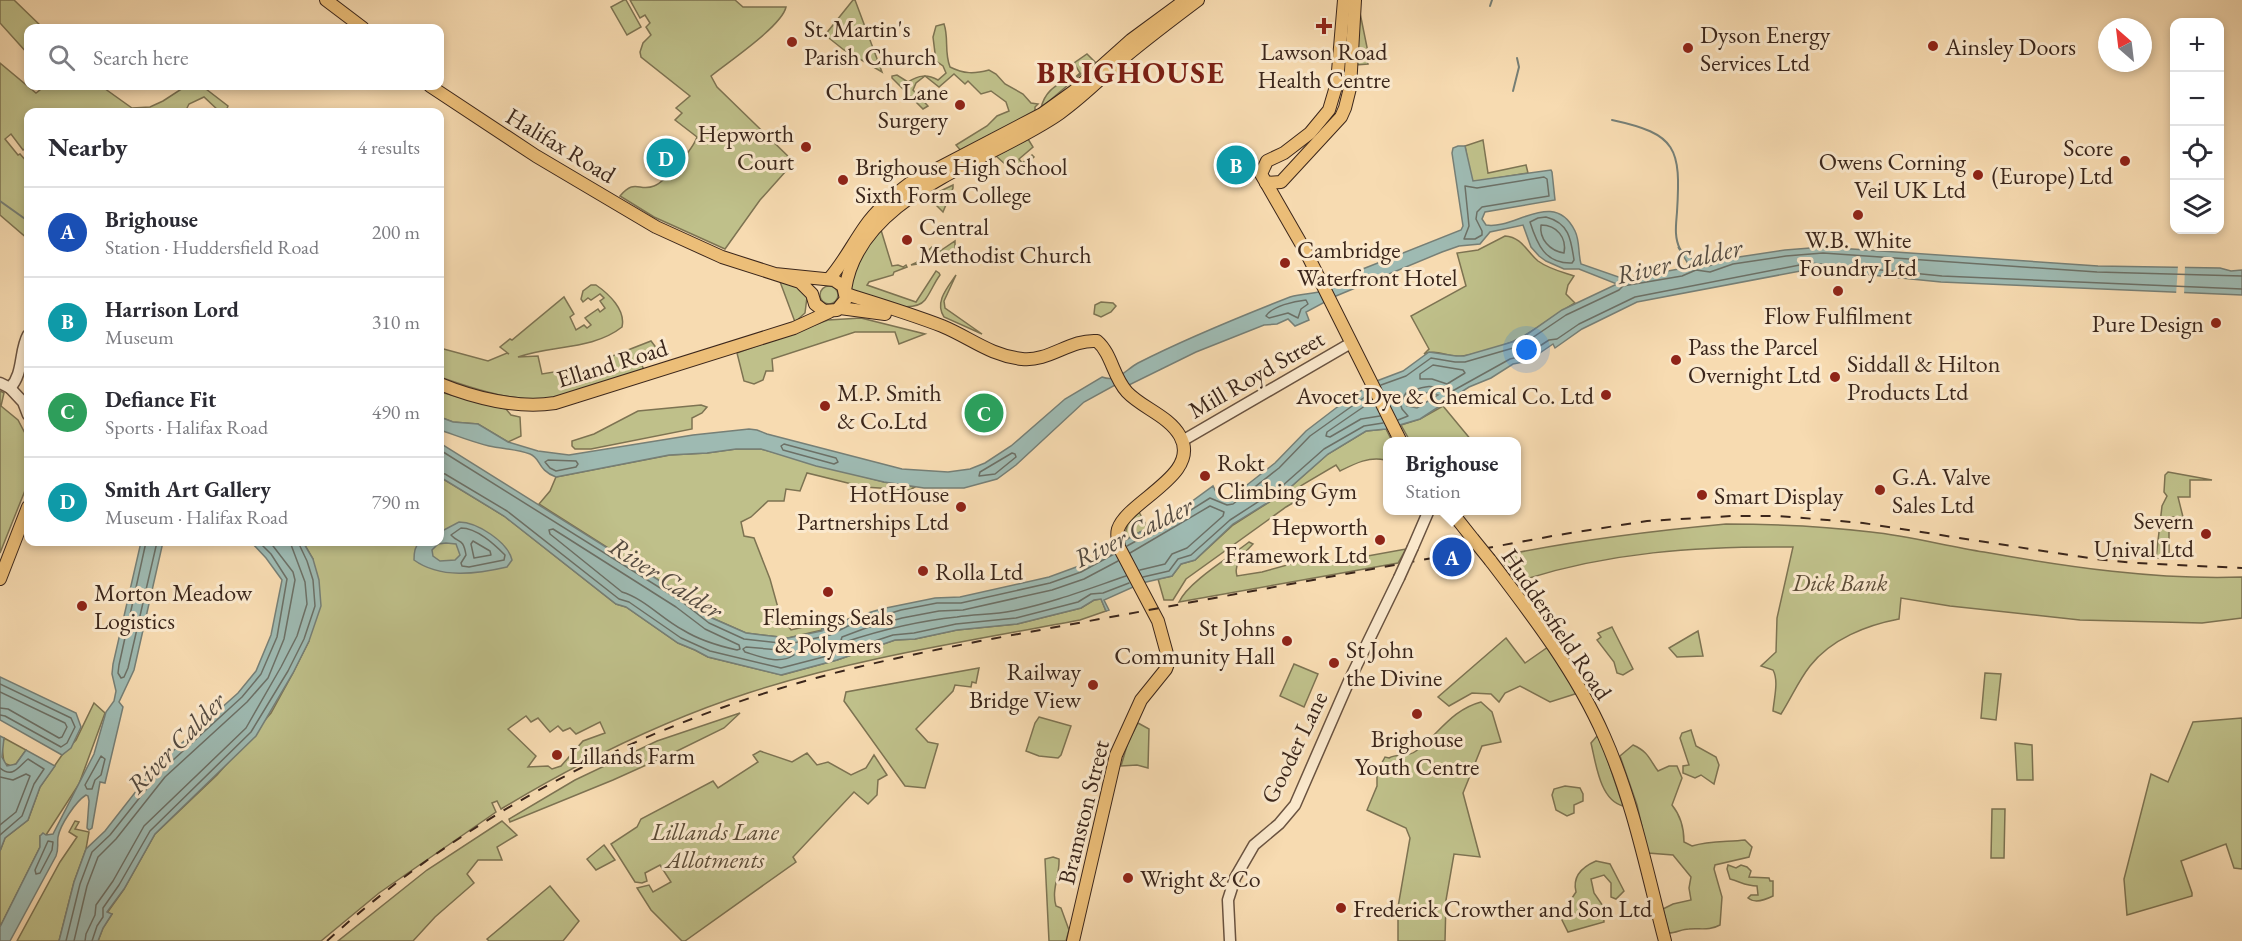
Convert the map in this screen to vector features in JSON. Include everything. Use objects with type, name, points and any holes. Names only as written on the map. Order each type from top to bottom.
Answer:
[{"type":"main road","points":[[326,0],[358,24]]},
{"type":"main road","points":[[794,328],[808,315],[816,285],[827,279],[838,268],[871,219],[898,192],[910,183],[1042,114],[1074,91],[1131,40],[1185,0]]},
{"type":"main road","points":[[835,310],[846,299],[847,276],[863,245],[886,217],[901,204],[928,186],[1010,143],[1063,111],[1137,47],[1198,0]]},
{"type":"main road","points":[[1344,0],[1337,83],[1333,102],[1321,122],[1310,133],[1284,153],[1272,157],[1262,169],[1263,180],[1307,254],[1320,284],[1399,437]]},
{"type":"main road","points":[[1266,183],[1285,178],[1336,124],[1345,108],[1350,88],[1355,0]]},
{"type":"main road","name":"Halifax Road","points":[[435,90],[536,156],[656,227],[722,257],[800,282],[819,309],[866,310],[925,321]]},
{"type":"main road","points":[[1278,204],[1278,192],[1291,159],[1284,153]]},
{"type":"main road","name":"Halifax Road","points":[[774,274],[839,282],[845,292],[943,327],[996,354],[1035,359],[1076,342],[1097,341],[1104,347],[1121,384],[1136,400],[1173,427],[1182,441]]},
{"type":"main road","name":"Elland Road","points":[[444,385],[506,402],[536,405],[555,403],[794,328],[835,310]]},
{"type":"main road","name":"Bramston Street","points":[[1073,941],[1116,755],[1141,700],[1166,669],[1169,661],[1161,628],[1118,542],[1119,529],[1125,518],[1177,469],[1183,455],[1182,441]]},
{"type":"main road","name":"Huddersfield Road","points":[[1454,515],[1553,646],[1604,735],[1626,794],[1665,941]]},
{"type":"main road","points":[[0,579],[24,517]]},
{"type":"street","name":"Mill Royd Street","points":[[1182,441],[1351,343]]},
{"type":"street","points":[[24,349],[19,371],[5,386],[24,405]]},
{"type":"street","name":"Gooder Lane","points":[[1230,941],[1229,893],[1254,845],[1295,805],[1357,663],[1428,515]]},
{"type":"green space","points":[[0,0],[14,0],[39,24],[24,24],[24,50],[0,23]]},
{"type":"green space","points":[[624,0],[641,27],[627,35],[611,7]]},
{"type":"green space","points":[[630,0],[735,0],[743,7],[786,7],[775,24],[711,76],[717,87],[794,162],[760,200],[725,249],[654,217],[620,196],[633,187],[649,187],[659,183],[678,164],[697,137],[675,120],[682,113],[676,108],[690,96],[641,57],[643,43],[651,35],[646,27],[650,23],[645,15],[640,18]]},
{"type":"green space","points":[[855,0],[882,72],[844,50],[825,35]]},
{"type":"green space","points":[[1359,8],[1369,57],[1367,58],[1368,64],[1356,65]]},
{"type":"green space","points":[[944,24],[950,67],[969,73],[989,70],[1005,84],[1023,94],[1031,103],[1038,104],[1035,112],[962,152],[956,145],[987,126],[997,116],[1009,111],[1006,102],[991,91],[981,94],[968,81],[965,84],[954,74],[939,87],[925,76],[938,80],[946,73],[943,66],[936,61],[933,37],[936,26]]},
{"type":"green space","points":[[1087,54],[1095,62],[1041,108],[1045,97],[1051,90],[1070,77],[1072,80],[1080,73],[1074,63]]},
{"type":"green space","points":[[0,63],[24,83],[24,90],[32,90],[36,93],[40,90],[107,90],[132,108],[24,108],[24,149],[11,134],[5,139],[18,155],[20,154],[24,158],[24,236],[0,215]]},
{"type":"green space","points":[[897,75],[908,82],[925,76],[916,83],[913,90],[928,106],[923,109],[892,78]]},
{"type":"green space","points":[[180,90],[207,90],[228,106],[227,108],[216,108],[204,97],[189,104],[187,108],[132,108],[150,107]]},
{"type":"green space","points":[[1028,139],[1033,147],[1019,159],[1022,163],[1032,155],[1034,157],[1015,173],[996,156]]},
{"type":"green space","points":[[1483,140],[1488,173],[1526,165],[1528,173],[1473,182],[1465,146]]},
{"type":"green space","points":[[953,185],[953,188],[943,212],[928,197]]},
{"type":"green space","points":[[881,230],[892,266],[906,265],[907,267],[894,272],[893,275],[869,282],[867,285],[916,302],[936,271],[940,275],[925,300],[919,305],[911,307],[890,305],[853,294],[848,286],[861,254]]},
{"type":"green space","points":[[1505,236],[1520,242],[1542,264],[1574,276],[1568,285],[1566,294],[1575,303],[1524,336],[1501,346],[1463,356],[1432,352],[1424,354],[1429,349],[1411,316],[1466,286],[1457,253],[1478,250]]},
{"type":"green space","points":[[955,241],[955,249],[946,263],[931,262],[911,265],[922,260],[922,256],[932,247],[940,251]]},
{"type":"green space","points":[[956,275],[944,301],[945,308],[982,334],[944,317],[941,311],[943,295]]},
{"type":"green space","points":[[779,279],[796,284],[807,297],[805,313],[795,322]]},
{"type":"green space","points":[[591,285],[596,285],[611,298],[619,309],[623,321],[622,327],[598,340],[518,357],[538,356],[542,374],[566,370],[570,380],[612,366],[610,357],[651,341],[658,350],[641,363],[644,370],[582,392],[546,399],[499,395],[444,378],[444,349],[488,361],[509,354],[500,347],[510,339],[512,340],[564,297],[574,314],[570,317],[576,330],[584,325],[587,328],[591,325],[585,318],[598,309],[600,312],[605,308],[600,301],[604,298],[600,294],[583,302],[581,299],[583,291]]},
{"type":"green space","points":[[829,286],[835,289],[838,295],[835,301],[829,304],[823,301],[820,295],[823,289]]},
{"type":"green space","points":[[1101,302],[1113,303],[1116,306],[1111,312],[1101,317],[1094,314],[1095,305]]},
{"type":"green space","points":[[861,318],[925,334],[899,344],[895,332],[855,332],[772,359],[773,371],[766,371],[763,380],[754,384],[744,381],[737,353],[828,320]]},
{"type":"green space","points":[[0,391],[4,393],[1,406],[18,420],[24,431],[24,493],[0,553]]},
{"type":"green space","points":[[444,393],[506,409],[511,415],[520,417],[521,436],[508,442],[478,424],[453,422],[444,419]]},
{"type":"green space","points":[[701,405],[707,407],[702,413],[692,418],[692,429],[591,449],[575,449],[572,446],[572,441],[594,434],[638,411]]},
{"type":"green space","points":[[1443,406],[1469,437],[1408,437],[1401,425],[1420,419]]},
{"type":"green space","points":[[1386,429],[1390,437],[1383,437],[1383,460],[1367,460],[1340,471],[1336,465],[1302,485],[1297,489],[1303,497],[1186,579],[1173,600],[1164,600],[1158,579],[1172,576],[1181,564],[1195,560],[1233,525],[1285,492],[1328,454],[1366,431]]},
{"type":"green space","points":[[761,449],[884,482],[915,487],[910,490],[864,487],[807,473],[800,491],[786,489],[784,501],[768,501],[751,517],[741,522],[744,536],[754,538],[770,579],[780,615],[791,630],[821,623],[822,630],[788,638],[746,633],[712,618],[684,596],[539,504],[550,491],[556,477],[670,455]]},
{"type":"green space","points":[[2168,472],[2212,480],[2190,480],[2190,497],[2178,497],[2183,517],[2169,517],[2167,559],[2156,558],[2162,506],[2167,496],[2164,492],[2165,475]]},
{"type":"green space","points":[[444,479],[504,516],[616,604],[626,607],[678,643],[708,657],[782,675],[837,660],[895,640],[915,639],[957,630],[1017,624],[1081,608],[1094,600],[1101,599],[1106,611],[1080,620],[913,651],[830,670],[748,693],[684,716],[591,759],[501,809],[497,801],[492,803],[496,812],[379,893],[321,941],[98,941],[112,914],[107,913],[124,889],[155,834],[217,775],[271,713],[309,641],[313,559],[305,546],[444,546]],"holes":[[[526,716],[531,722],[538,718],[550,732],[558,726],[563,731],[570,728],[576,734],[600,722],[605,733],[583,741],[561,766],[552,769],[548,766],[528,767],[536,756],[508,729]]]},
{"type":"green space","points":[[1139,512],[1148,528],[1123,541],[1128,523]]},
{"type":"green space","name":"Dick Bank","points":[[1726,524],[1799,526],[1871,532],[2016,558],[2112,571],[2177,576],[2242,577],[2242,618],[2202,623],[2080,620],[1950,606],[1901,598],[1899,619],[1862,629],[1839,641],[1819,656],[1802,677],[1781,714],[1773,711],[1775,674],[1773,670],[1761,666],[1776,652],[1777,618],[1793,547],[1722,548],[1619,557],[1516,582],[1502,561],[1505,555],[1560,545]]},
{"type":"green space","points":[[1249,542],[1253,544],[1238,563],[1237,576],[1262,572],[1305,560],[1308,564],[1406,549],[1398,563],[1179,602],[1200,578]]},
{"type":"green space","points":[[1612,627],[1633,669],[1623,675],[1617,673],[1614,662],[1597,640],[1601,637],[1598,633]]},
{"type":"green space","points":[[1698,631],[1703,656],[1677,657],[1669,648]]},
{"type":"green space","points":[[1506,638],[1525,663],[1548,647],[1578,693],[1550,702],[1520,686],[1505,693],[1499,702],[1491,694],[1472,693],[1449,706],[1438,697]]},
{"type":"green space","points":[[1294,664],[1318,674],[1304,707],[1280,696]]},
{"type":"green space","points":[[979,668],[976,683],[972,682],[971,687],[955,685],[953,691],[916,729],[928,742],[938,744],[925,788],[905,786],[844,701],[846,692]]},
{"type":"green space","points":[[1985,673],[2001,674],[1996,720],[1981,718]]},
{"type":"green space","points":[[1481,702],[1492,712],[1501,742],[1482,746],[1463,793],[1480,857],[1454,854],[1446,900],[1445,941],[1398,941],[1398,907],[1410,838],[1406,828],[1367,810],[1377,786],[1377,772],[1385,757],[1413,753],[1461,711]]},
{"type":"green space","points":[[94,703],[105,713],[79,784],[46,835],[40,836],[40,847],[0,927],[0,851],[5,838],[28,820],[40,787],[62,755],[76,740]]},
{"type":"green space","points":[[740,713],[724,728],[673,753],[510,822],[509,819],[575,780],[657,741]]},
{"type":"green space","points":[[1039,717],[1071,726],[1058,758],[1039,756],[1026,751]]},
{"type":"green space","points":[[2242,718],[2242,869],[2234,868],[2226,844],[2181,861],[2192,896],[2127,915],[2124,879],[2151,774],[2168,782],[2193,722]]},
{"type":"green space","points":[[1138,723],[1149,729],[1148,768],[1137,765],[1121,766],[1128,742]]},
{"type":"green space","points":[[1691,730],[1696,746],[1716,757],[1719,765],[1714,784],[1701,775],[1695,778],[1683,773],[1683,766],[1689,765],[1680,738],[1682,733]]},
{"type":"green space","points":[[1597,736],[1600,737],[1623,806],[1609,797],[1600,780],[1591,743]]},
{"type":"green space","points":[[4,738],[26,750],[16,764],[11,766],[4,763],[2,747]]},
{"type":"green space","points":[[2015,743],[2032,745],[2033,780],[2017,780]]},
{"type":"green space","points":[[1633,745],[1646,753],[1658,771],[1669,766],[1677,766],[1682,778],[1672,805],[1681,822],[1684,842],[1692,846],[1711,842],[1745,840],[1752,847],[1749,857],[1715,865],[1714,869],[1722,897],[1720,925],[1716,927],[1686,929],[1669,933],[1663,909],[1691,900],[1689,888],[1691,877],[1673,855],[1648,853],[1637,805],[1620,756]]},
{"type":"green space","name":"Lillands Lane Allotments","points":[[760,751],[792,762],[807,753],[817,765],[828,762],[851,775],[866,768],[874,755],[887,775],[878,780],[877,795],[868,804],[854,792],[793,857],[796,862],[682,941],[651,910],[637,888],[649,885],[653,892],[671,882],[660,865],[645,873],[647,881],[635,882],[611,844],[637,827],[641,819],[713,781],[718,788],[758,762],[753,755]]},
{"type":"green space","points":[[1565,786],[1580,788],[1583,794],[1583,801],[1574,805],[1574,813],[1567,816],[1556,810],[1552,795],[1554,789]]},
{"type":"green space","points":[[1992,809],[2005,809],[2004,858],[1991,858]]},
{"type":"green space","points":[[75,821],[79,822],[75,829],[89,832],[59,941],[17,941],[60,862],[77,837],[69,832]]},
{"type":"green space","points":[[502,821],[517,835],[497,847],[502,860],[478,860],[467,874],[474,883],[435,917],[413,941],[338,941],[427,870]]},
{"type":"green space","points":[[604,845],[615,860],[596,870],[587,859]]},
{"type":"green space","points":[[1053,857],[1059,859],[1055,900],[1056,906],[1061,908],[1069,930],[1066,941],[1049,941],[1045,859]]},
{"type":"green space","points":[[1596,861],[1610,864],[1624,891],[1616,899],[1611,897],[1611,883],[1604,875],[1591,879],[1594,893],[1603,906],[1604,922],[1568,932],[1560,916],[1576,892],[1575,881],[1579,873]]},
{"type":"green space","points":[[1728,865],[1736,868],[1741,865],[1747,867],[1751,871],[1749,877],[1769,878],[1773,881],[1773,896],[1757,901],[1748,898],[1751,895],[1758,895],[1757,886],[1730,879]]},
{"type":"green space","points":[[550,886],[579,921],[563,941],[489,941],[487,939]]},
{"type":"water","points":[[1465,146],[1473,181],[1551,170],[1555,200],[1485,212],[1482,219],[1486,225],[1497,225],[1545,212],[1556,213],[1566,219],[1575,231],[1581,264],[1627,280],[1690,267],[1678,247],[1698,264],[1709,266],[1732,258],[1823,247],[2098,266],[2242,270],[2242,295],[1941,282],[1811,269],[1637,302],[1582,329],[1555,348],[1553,344],[1528,361],[1513,364],[1491,378],[1469,387],[1420,419],[1386,429],[1366,431],[1328,454],[1285,492],[1233,524],[1195,560],[1181,564],[1172,576],[1142,583],[1104,600],[1109,610],[1106,611],[1101,599],[1094,600],[1081,608],[1017,624],[957,630],[915,639],[895,640],[837,660],[781,675],[708,657],[678,643],[626,607],[616,604],[504,516],[444,479],[444,446],[684,596],[712,618],[746,633],[788,638],[822,631],[822,624],[824,630],[845,620],[881,609],[935,598],[960,597],[1049,577],[1079,566],[1180,510],[1213,486],[1217,494],[1229,499],[1275,463],[1306,431],[1336,408],[1374,382],[1403,371],[1429,352],[1464,356],[1519,340],[1562,310],[1617,284],[1579,269],[1564,269],[1546,261],[1531,247],[1523,225],[1490,232],[1480,244],[1459,246],[1442,252],[1336,296],[1306,312],[1309,320],[1295,326],[1288,319],[1277,324],[1264,325],[1196,352],[1127,386],[1115,385],[1084,402],[1016,465],[997,479],[964,488],[924,488],[884,482],[816,466],[761,449],[669,455],[556,477],[545,471],[536,458],[530,454],[494,447],[444,431],[444,419],[453,422],[478,424],[508,442],[538,451],[569,455],[693,435],[749,429],[902,469],[948,472],[970,469],[985,463],[1011,446],[1065,399],[1102,377],[1117,377],[1138,363],[1213,328],[1290,297],[1323,291],[1340,278],[1461,230],[1463,226],[1453,148]],"holes":[[[1429,392],[1438,395],[1417,408],[1407,406],[1408,399]]]},
{"type":"water","points":[[459,522],[474,525],[491,534],[505,546],[512,560],[507,567],[483,572],[447,572],[424,566],[414,560],[417,546],[436,546],[432,550],[433,556],[440,561],[455,560],[460,555],[456,544],[444,543],[444,530]]},
{"type":"water","points":[[140,546],[162,546],[134,670],[119,702],[123,707],[105,783],[100,782],[92,828],[89,830],[87,828],[89,801],[86,795],[65,820],[58,837],[56,856],[10,941],[0,941],[0,927],[40,847],[40,836],[43,833],[53,834],[94,754],[106,712],[114,701],[116,691],[112,674]]},
{"type":"water","points":[[255,546],[305,546],[313,559],[319,580],[321,606],[309,641],[293,673],[256,736],[155,834],[124,889],[107,912],[112,914],[98,941],[59,941],[74,882],[86,849],[105,831],[155,767],[238,693],[256,671],[271,635],[282,580]]},
{"type":"water","points":[[0,677],[76,713],[81,727],[71,748],[62,755],[0,720]]},
{"type":"water","points":[[0,736],[4,738],[2,757],[7,766],[16,764],[26,750],[55,766],[40,787],[28,820],[5,838],[0,851]]},
{"type":"pier","points":[[2178,265],[2185,265],[2184,296],[2176,296]]},
{"type":"waterway","points":[[1490,6],[1492,0]]},
{"type":"waterway","points":[[1513,91],[1519,67],[1517,58]]},
{"type":"waterway","name":"River Calder","points":[[1612,120],[1650,131],[1662,138],[1670,147],[1678,173],[1676,231],[1680,249]]},
{"type":"waterway","points":[[0,201],[24,218]]},
{"type":"railway","points":[[327,941],[380,896],[436,854],[495,816],[556,781],[619,750],[683,722],[749,698],[816,678],[980,641],[1558,535],[1647,521],[1732,516],[1779,516],[1863,523],[2095,559],[2242,568]]},
{"type":"place","name":"Lawson Road Health Centre","points":[[1324,26]]},
{"type":"place","name":"St. Martin's Parish Church","points":[[792,42]]},
{"type":"place","name":"Ainsley Doors","points":[[1933,46]]},
{"type":"place","name":"Dyson Energy Services Ltd","points":[[1688,48]]},
{"type":"place","name":"Church Lane Surgery","points":[[960,105]]},
{"type":"place","name":"Hepworth Court","points":[[806,147]]},
{"type":"place","name":"Smith Art Gallery","points":[[666,158]]},
{"type":"place","name":"Score (Europe) Ltd","points":[[2125,161]]},
{"type":"place","name":"Harrison Lord","points":[[1236,165]]},
{"type":"place","name":"Owens Corning Veil UK Ltd","points":[[1978,175]]},
{"type":"place","name":"Brighouse High School Sixth Form College","points":[[843,180]]},
{"type":"place","name":"W.B. White Foundry Ltd","points":[[1858,215]]},
{"type":"place","name":"Central Methodist Church","points":[[907,240]]},
{"type":"place","name":"Cambridge Waterfront Hotel","points":[[1285,263]]},
{"type":"place","name":"Flow Fulfilment","points":[[1838,291]]},
{"type":"place","name":"Pure Design","points":[[2216,323]]},
{"type":"place","name":"Pass the Parcel Overnight Ltd","points":[[1676,360]]},
{"type":"place","name":"Siddall & Hilton Products Ltd","points":[[1835,377]]},
{"type":"place","name":"Avocet Dye & Chemical Co. Ltd","points":[[1606,395]]},
{"type":"place","name":"M.P. Smith & Co.Ltd","points":[[825,406]]},
{"type":"place","name":"Defiance Fit","points":[[984,413]]},
{"type":"place","name":"Rokt Climbing Gym","points":[[1205,476]]},
{"type":"place","name":"G.A. Valve Sales Ltd","points":[[1880,490]]},
{"type":"place","name":"Smart Display","points":[[1702,495]]},
{"type":"place","name":"HotHouse Partnerships Ltd","points":[[961,507]]},
{"type":"place","name":"Severn Unival Ltd","points":[[2206,534]]},
{"type":"place","name":"Hepworth Framework Ltd","points":[[1380,540]]},
{"type":"place","name":"Brighouse","points":[[1452,557]]},
{"type":"place","name":"Rolla Ltd","points":[[923,571]]},
{"type":"place","name":"Flemings Seals & Polymers","points":[[828,592]]},
{"type":"place","name":"Morton Meadow Logistics","points":[[82,606]]},
{"type":"place","name":"St Johns Community Hall","points":[[1287,641]]},
{"type":"place","name":"St John the Divine","points":[[1334,663]]},
{"type":"place","name":"Railway Bridge View","points":[[1093,685]]},
{"type":"place","name":"Brighouse Youth Centre","points":[[1417,714]]},
{"type":"place","name":"Lillands Farm","points":[[557,755]]},
{"type":"place","name":"Wright & Co","points":[[1128,878]]},
{"type":"place","name":"Frederick Crowther and Son Ltd","points":[[1341,908]]},
{"type":"district","name":"BRIGHOUSE","points":[[1131,72]]}]
